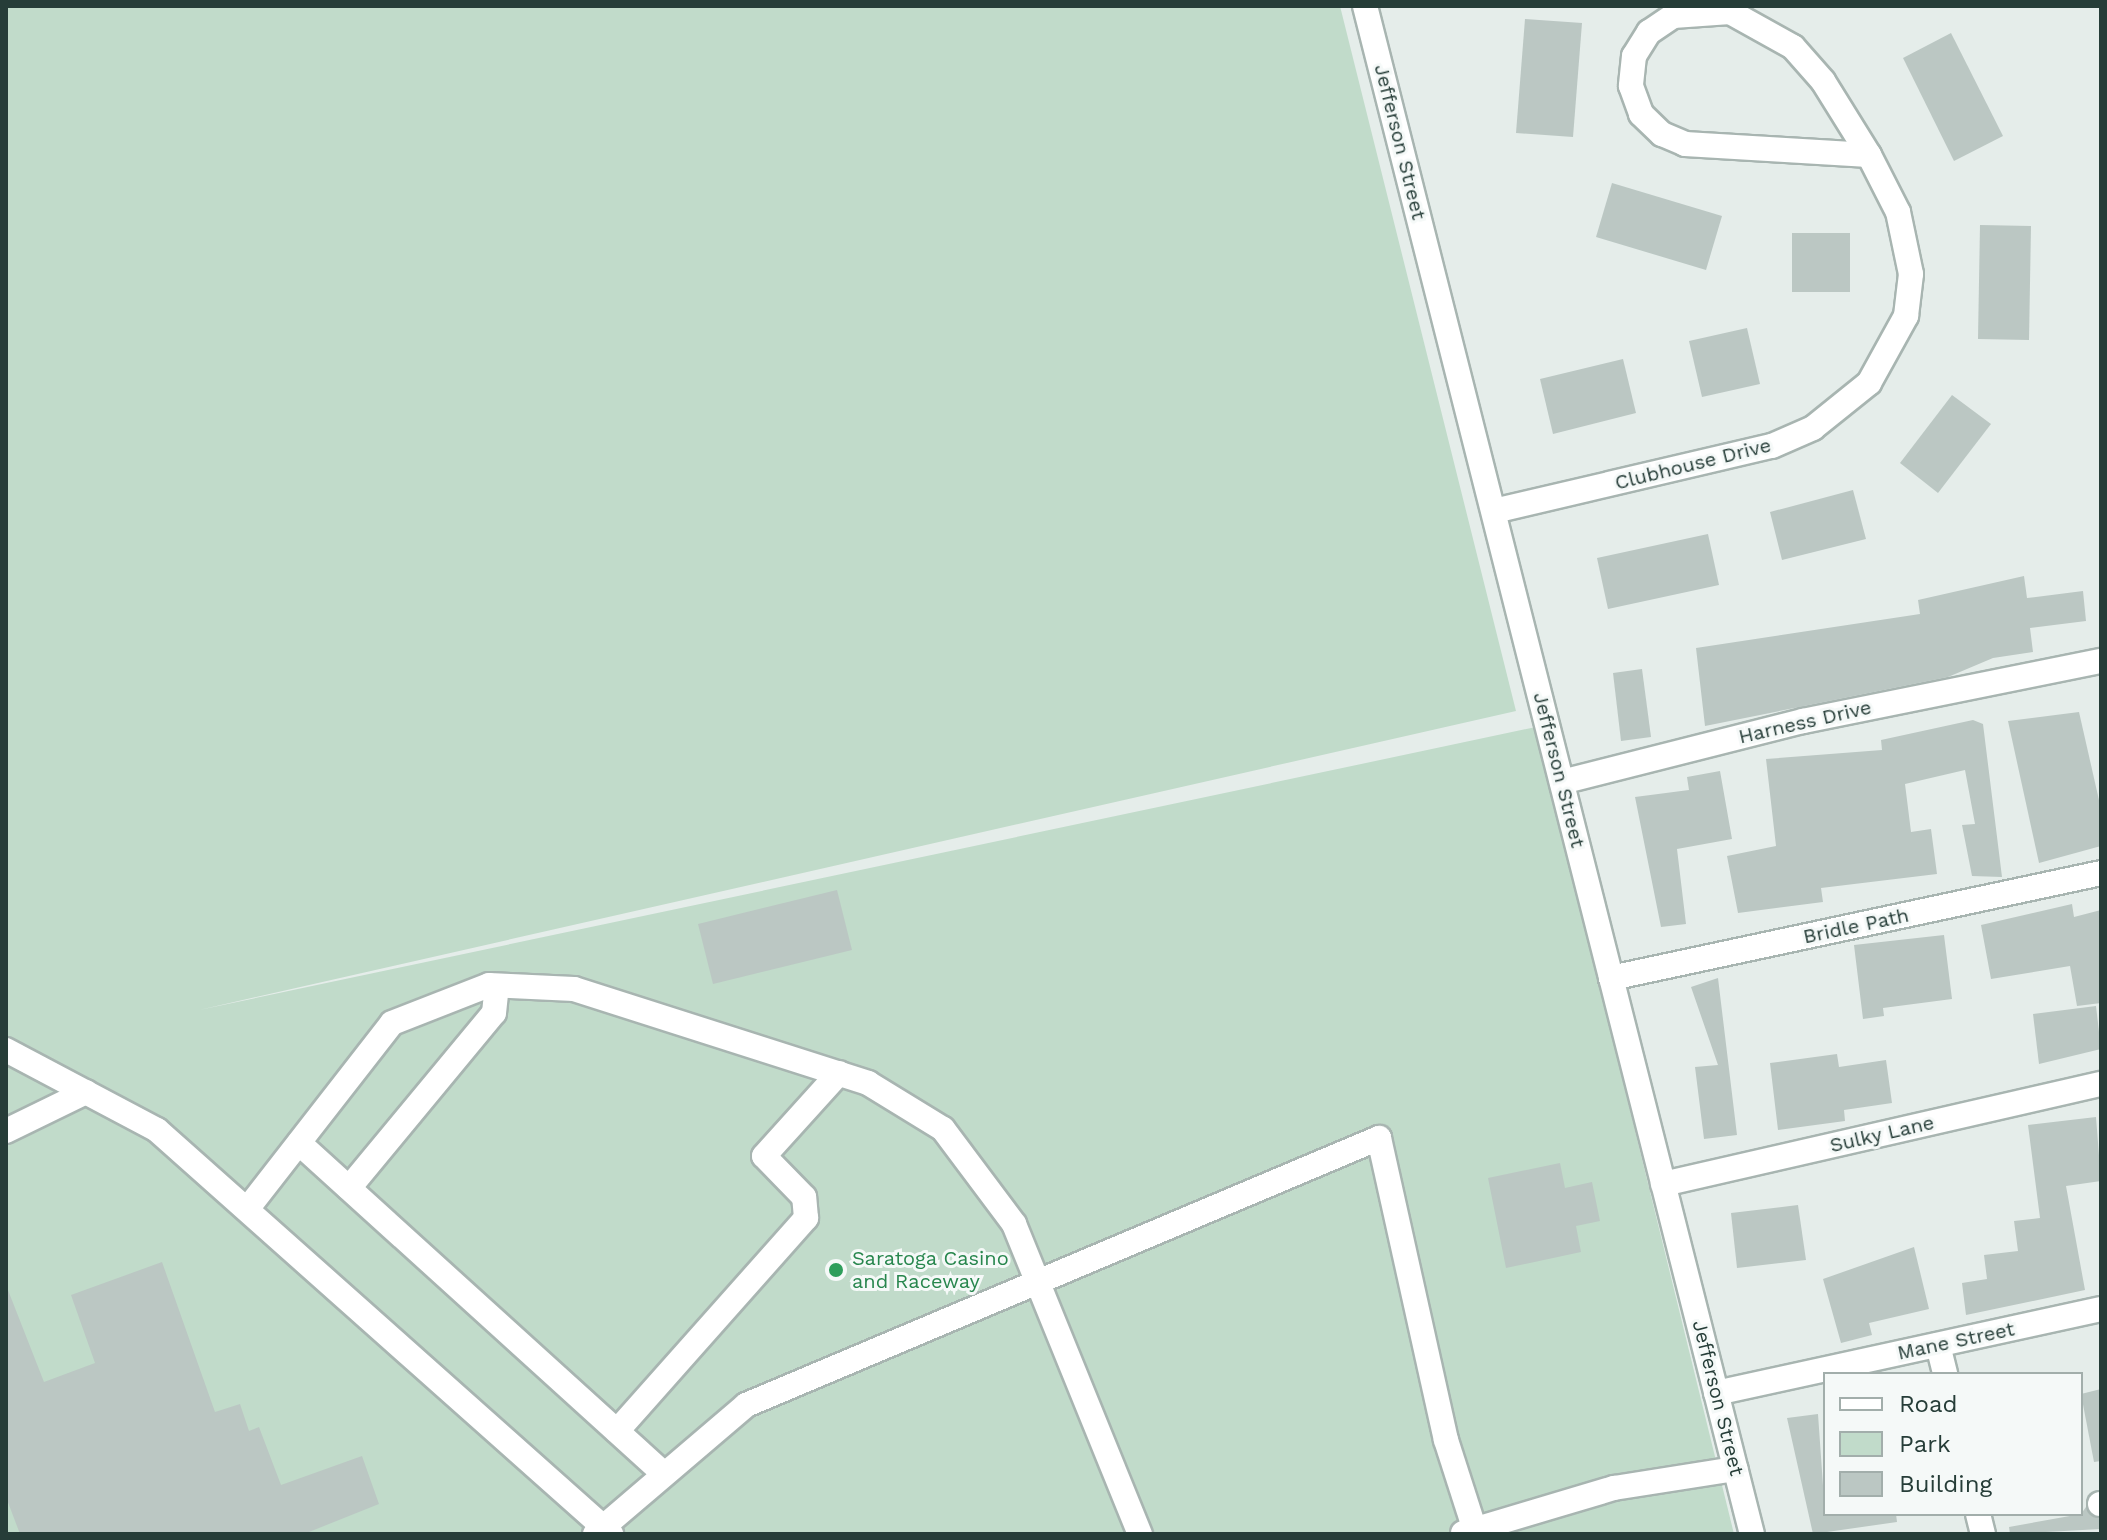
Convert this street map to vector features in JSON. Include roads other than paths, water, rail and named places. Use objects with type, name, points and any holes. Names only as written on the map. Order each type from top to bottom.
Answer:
[{"type":"street","name":"Jefferson Street","points":[[1365,6],[1752,1534]]},
{"type":"street","name":"Clubhouse Drive","points":[[1494,511],[1772,446],[1813,428],[1869,383],[1906,316],[1911,274],[1898,212],[1869,155],[1793,47],[1730,12],[1673,16],[1649,32],[1634,56],[1631,86],[1641,114],[1685,144],[1869,155]]},
{"type":"street","name":"Harness Drive","points":[[1562,782],[2049,669],[2101,661]]},
{"type":"street","name":"Bridle Path","points":[[1611,978],[2101,873]]},
{"type":"street","points":[[349,1188],[494,1013],[497,986]]},
{"type":"street","points":[[248,1208],[392,1023],[497,986],[574,989],[839,1073],[943,1129],[1014,1224],[1140,1534]]},
{"type":"street","points":[[6,1050],[157,1130],[248,1208],[602,1531],[662,1472],[746,1405],[1379,1138],[1468,1530],[1614,1488],[1736,1469]]},
{"type":"street","points":[[617,1431],[806,1218],[804,1197],[764,1156],[839,1073]]},
{"type":"street","name":"Sulky Lane","points":[[1663,1184],[2101,1084]]},
{"type":"street","points":[[6,1131],[86,1092]]},
{"type":"street","points":[[299,1143],[662,1472]]},
{"type":"street","name":"Mane Street","points":[[1716,1393],[2101,1309]]},
{"type":"street","points":[[1938,1345],[1945,1372]]},
{"type":"place","name":"Saratoga Casino and Raceway","points":[[836,1270]]}]
